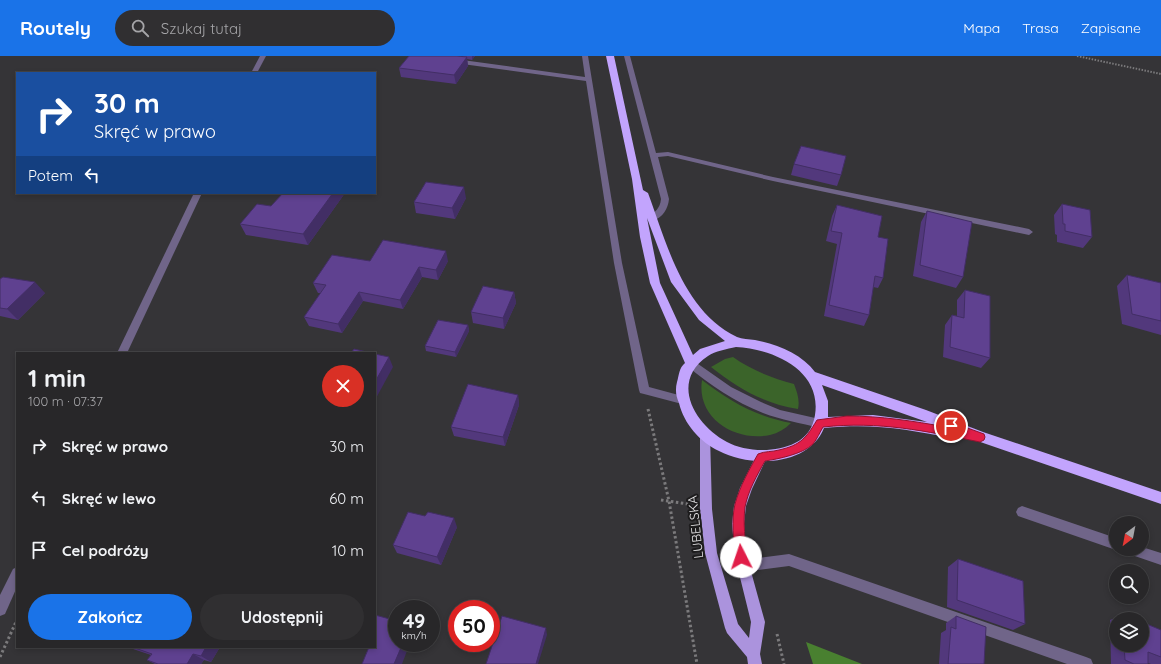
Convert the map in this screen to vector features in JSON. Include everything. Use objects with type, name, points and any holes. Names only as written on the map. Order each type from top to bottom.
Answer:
[{"type":"highway","points":[[610,56],[637,179],[645,236],[655,283],[691,363]]},
{"type":"highway","points":[[637,179],[675,279],[703,317],[719,331],[736,342]]},
{"type":"highway","points":[[736,342],[749,342],[776,350],[802,366],[811,376],[819,390],[822,404],[820,423],[810,440],[803,446],[780,454],[761,457],[730,451],[705,435],[696,426],[688,414],[682,400],[681,393],[683,377],[691,363],[708,349],[736,342]]},
{"type":"highway","points":[[811,376],[921,414],[980,437],[1161,498]]},
{"type":"highway","points":[[820,423],[847,420],[874,420],[901,423],[980,437]]},
{"type":"main road","name":"LUBELSKA","points":[[705,435],[706,509],[711,554],[732,628],[754,659]]},
{"type":"main road","name":"LUBELSKA","points":[[754,659],[758,622],[743,566],[738,524],[740,506],[746,488],[761,457]]},
{"type":"street","points":[[254,72],[262,56]]},
{"type":"street","points":[[585,56],[618,263],[644,390],[682,400]]},
{"type":"street","points":[[627,56],[665,199],[665,207],[662,212],[653,218]]},
{"type":"street","points":[[448,60],[552,76],[588,79]]},
{"type":"street","points":[[654,155],[668,154],[773,179],[1029,232]]},
{"type":"street","points":[[122,352],[198,194]]},
{"type":"street","points":[[691,363],[724,387],[766,410],[785,416],[820,423]]},
{"type":"street","points":[[1022,512],[1109,542]]},
{"type":"street","points":[[1149,556],[1161,560]]},
{"type":"street","points":[[743,566],[788,560],[1086,664]]},
{"type":"street","points":[[0,609],[16,575]]},
{"type":"path","points":[[1077,56],[1161,74]]},
{"type":"path","points":[[644,390],[669,501],[697,664]]},
{"type":"path","points":[[661,500],[706,509]]},
{"type":"path","points":[[0,657],[16,622]]},
{"type":"green space","points":[[733,357],[762,373],[794,384],[798,399],[798,409],[786,407],[752,394],[731,382],[711,367],[725,359]]},
{"type":"green space","points":[[702,380],[723,395],[744,407],[767,417],[791,423],[776,433],[770,435],[744,435],[732,431],[712,416],[705,406],[702,394]]},
{"type":"green space","points":[[806,642],[862,664],[813,664]]},
{"type":"building","points":[[409,56],[467,57],[454,75],[399,68]]},
{"type":"building","points":[[801,146],[846,156],[841,175],[794,164]]},
{"type":"building","points":[[426,182],[464,187],[452,208],[414,202]]},
{"type":"building","points":[[282,194],[332,194],[303,234],[240,224],[257,204],[271,206]]},
{"type":"building","points":[[1062,204],[1090,210],[1092,237],[1065,231],[1065,224],[1063,224]]},
{"type":"building","points":[[837,205],[882,216],[878,237],[888,239],[883,278],[875,276],[869,315],[829,305],[842,233],[831,231]]},
{"type":"building","points":[[927,211],[972,222],[963,277],[920,265]]},
{"type":"building","points":[[383,240],[446,251],[436,270],[419,267],[400,300],[359,292],[338,324],[304,317],[326,285],[313,283],[332,255],[370,261]]},
{"type":"building","points":[[1127,275],[1161,283],[1161,321],[1132,314]]},
{"type":"building","points":[[3,277],[35,282],[7,309],[0,308],[0,279]]},
{"type":"building","points":[[483,286],[514,292],[503,318],[471,312]]},
{"type":"building","points":[[965,290],[990,296],[990,358],[950,347],[952,315],[964,318]]},
{"type":"building","points":[[438,320],[468,325],[455,352],[425,346]]},
{"type":"building","points":[[354,349],[367,352],[352,352]]},
{"type":"building","points":[[376,354],[389,357],[376,380]]},
{"type":"building","points":[[468,384],[518,395],[503,437],[451,427]]},
{"type":"building","points":[[408,512],[425,516],[428,512],[454,518],[437,557],[393,545]]},
{"type":"building","points":[[958,559],[1023,581],[1025,624],[957,600]]},
{"type":"building","points":[[376,615],[388,619],[388,652],[399,652],[394,664],[362,664],[369,648],[376,648]]},
{"type":"building","points":[[502,616],[546,628],[536,664],[486,664],[490,652],[500,652],[500,622]]},
{"type":"building","points":[[956,616],[986,627],[984,664],[948,664],[951,627],[956,629]]},
{"type":"building","points":[[1149,625],[1161,630],[1161,657],[1148,652]]},
{"type":"building","points":[[135,648],[205,648],[201,656],[193,654],[187,664],[158,664],[147,660],[152,654]]},
{"type":"building","points":[[1124,652],[1148,652],[1148,664],[1134,664],[1125,660]]},
{"type":"route","points":[[741,557],[738,524],[740,506],[746,488],[761,457],[780,454],[803,446],[816,432],[820,423],[847,420],[874,420],[901,423],[980,437],[951,426]]}]
